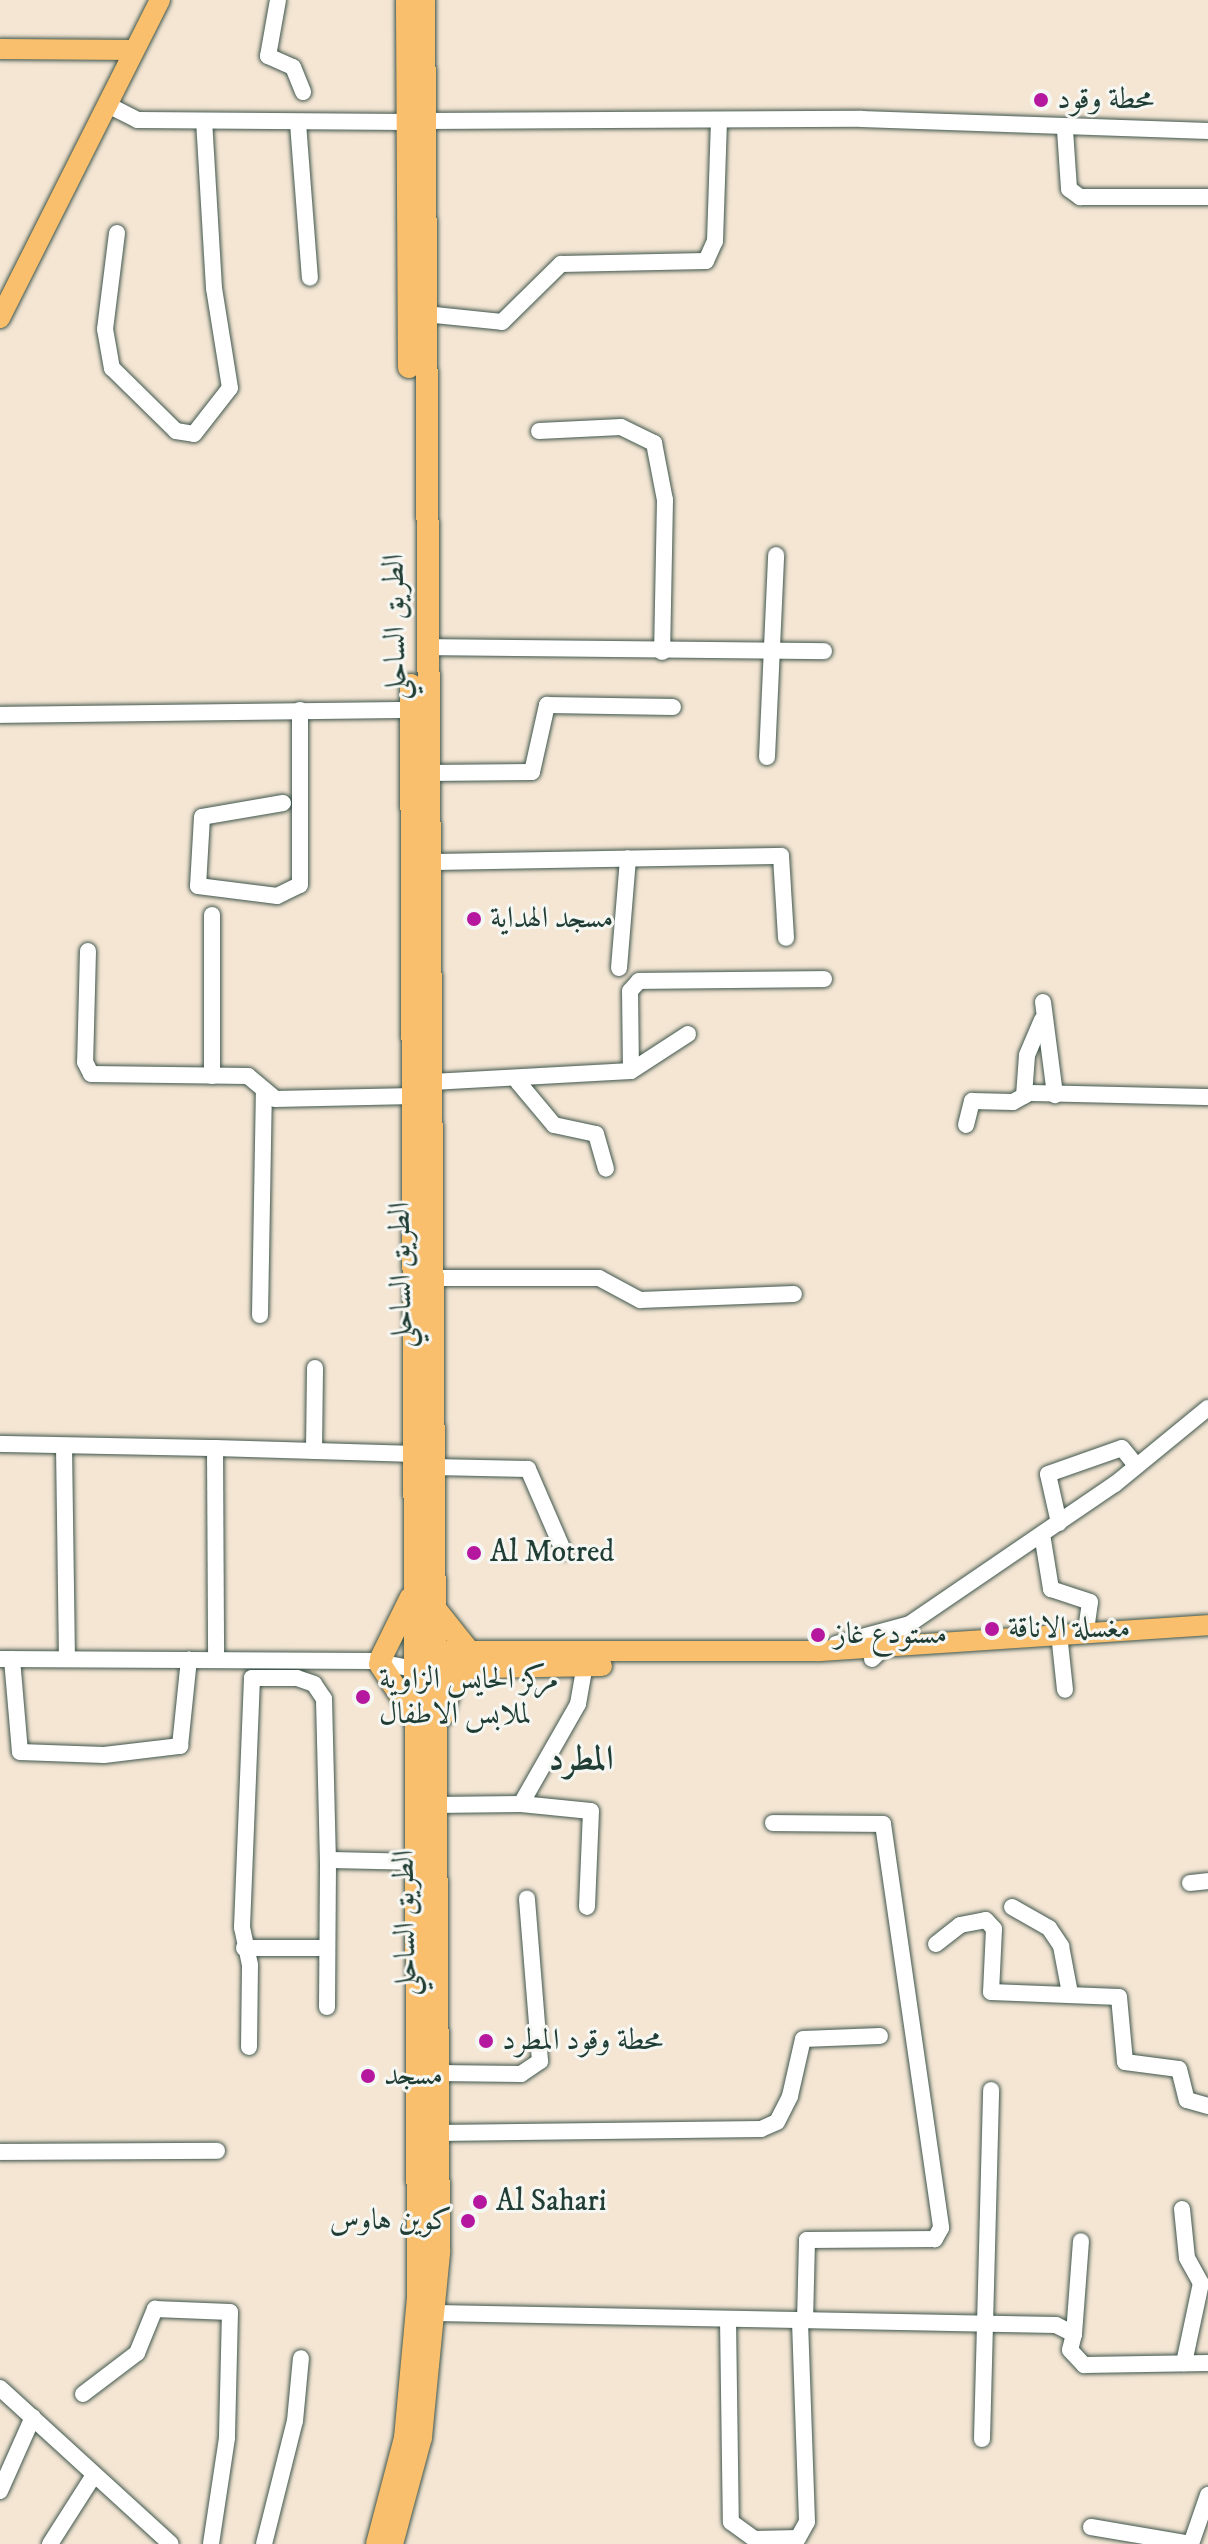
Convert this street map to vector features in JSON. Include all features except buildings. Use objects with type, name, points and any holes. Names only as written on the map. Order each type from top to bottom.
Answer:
[{"type":"highway","name":"الطريق الساحلي","points":[[377,2544],[400,2465],[415,2354],[413,1716],[433,1606],[424,1460],[423,1089],[429,862],[425,314],[407,0]]},
{"type":"highway","name":"الطريق الساحلي","points":[[392,2544],[421,2437],[436,2313],[438,2133],[434,1739],[414,1591],[433,1278],[423,1089],[412,710],[416,122],[424,0]]},
{"type":"highway","points":[[413,1716],[378,1661],[414,1591]]},
{"type":"highway","points":[[433,1606],[468,1660],[452,1683],[434,1739]]},
{"type":"main road","points":[[0,318],[160,0]]},
{"type":"main road","points":[[0,49],[134,50]]},
{"type":"main road","points":[[423,1660],[819,1651],[875,1654],[1086,1631],[1208,1625]]},
{"type":"main road","points":[[468,1660],[585,1666],[875,1654],[1208,1634]]},
{"type":"street","points":[[278,0],[268,56],[293,67],[303,92]]},
{"type":"street","points":[[108,105],[131,119],[204,121],[719,120],[1208,131]]},
{"type":"street","points":[[425,314],[502,322],[561,264],[706,261],[715,241],[719,120]]},
{"type":"street","points":[[117,233],[105,329],[112,368],[176,431],[194,434],[230,388],[214,288],[204,121]]},
{"type":"street","points":[[298,123],[310,278]]},
{"type":"street","points":[[1065,130],[1069,189],[1080,197],[1208,197]]},
{"type":"street","points":[[539,431],[621,427],[654,443],[665,500],[662,652]]},
{"type":"street","points":[[767,757],[775,652],[776,555]]},
{"type":"street","points":[[426,647],[662,652],[824,651]]},
{"type":"street","points":[[428,773],[532,772],[547,705],[673,707]]},
{"type":"street","points":[[283,803],[202,817],[198,886],[277,896],[300,885],[300,710]]},
{"type":"street","points":[[0,715],[412,710]]},
{"type":"street","points":[[429,862],[781,856],[787,865],[786,938]]},
{"type":"street","points":[[619,968],[628,858]]},
{"type":"street","points":[[212,915],[212,1076]]},
{"type":"street","points":[[88,951],[91,1074],[248,1076],[264,1094],[260,1315]]},
{"type":"street","points":[[631,1071],[630,991],[639,981],[824,979]]},
{"type":"street","points":[[1024,1096],[1027,1055],[1042,1020],[1043,1002]]},
{"type":"street","points":[[1042,1020],[1056,1064],[1055,1095]]},
{"type":"street","points":[[264,1094],[423,1089],[631,1071],[688,1034]]},
{"type":"street","points":[[518,1082],[554,1125],[596,1134],[606,1169]]},
{"type":"street","points":[[966,1125],[972,1101],[1055,1095],[1208,1097]]},
{"type":"street","points":[[433,1278],[599,1278],[640,1300],[794,1294]]},
{"type":"street","points":[[314,1451],[315,1368]]},
{"type":"street","points":[[875,1654],[908,1625],[1059,1523],[1208,1408]]},
{"type":"street","points":[[0,1444],[314,1451],[528,1469],[564,1552]]},
{"type":"street","points":[[64,1446],[67,1659]]},
{"type":"street","points":[[215,1448],[216,1659]]},
{"type":"street","points":[[1059,1523],[1048,1474],[1122,1448],[1136,1465]]},
{"type":"street","points":[[1042,1534],[1051,1589],[1090,1602],[1086,1631]]},
{"type":"street","points":[[819,1651],[908,1625]]},
{"type":"street","points":[[1060,1643],[1065,1690]]},
{"type":"street","points":[[189,1659],[180,1746],[104,1755],[20,1752],[6,1659],[67,1659],[189,1659],[216,1659],[378,1661],[423,1660]]},
{"type":"street","points":[[521,1804],[578,1704],[585,1666]]},
{"type":"street","points":[[249,2047],[244,1948],[247,1686],[257,1674],[314,1684],[324,1699],[328,1860],[327,2007]]},
{"type":"street","points":[[434,1805],[521,1804],[591,1811],[587,1907]]},
{"type":"street","points":[[728,2319],[731,2522],[754,2539],[798,2538],[807,2522],[802,2320],[807,2240],[935,2239],[941,2228],[883,1824],[773,1823]]},
{"type":"street","points":[[328,1860],[413,1862]]},
{"type":"street","points":[[1190,1883],[1208,1881]]},
{"type":"street","points":[[437,2073],[521,2074],[540,2061],[527,1899]]},
{"type":"street","points":[[1012,1907],[1049,1928],[1061,1946],[1070,1993]]},
{"type":"street","points":[[936,1944],[960,1925],[986,1920],[994,1929],[991,1992],[1070,1993],[1121,1998],[1125,2062],[1179,2069],[1187,2100],[1208,2106]]},
{"type":"street","points":[[244,1948],[327,1948]]},
{"type":"street","points":[[438,2133],[761,2129],[777,2122],[790,2096],[803,2039],[880,2036]]},
{"type":"street","points":[[982,2439],[991,2090]]},
{"type":"street","points":[[0,2152],[217,2151]]},
{"type":"street","points":[[1182,2209],[1187,2258],[1201,2283],[1184,2363]]},
{"type":"street","points":[[1081,2241],[1070,2350],[1084,2365],[1208,2363]]},
{"type":"street","points":[[83,2394],[137,2353],[155,2309],[230,2312],[227,2438],[211,2544]]},
{"type":"street","points":[[436,2313],[1056,2325],[1074,2334]]},
{"type":"street","points":[[264,2544],[295,2421],[301,2358]]},
{"type":"street","points":[[0,2388],[171,2544]]},
{"type":"street","points":[[0,2491],[33,2417]]},
{"type":"street","points":[[50,2544],[94,2475]]},
{"type":"street","points":[[1091,2527],[1191,2544],[1208,2495]]},
{"type":"place","name":"محطة وقود","points":[[1041,100]]},
{"type":"place","name":"مسجد الهداية","points":[[474,919]]},
{"type":"place","name":"Al Motred","points":[[474,1553]]},
{"type":"place","name":"مغسلة الاناقة","points":[[992,1629]]},
{"type":"place","name":"مستودع غاز","points":[[818,1635]]},
{"type":"place","name":"مركز الحايس الزاوية لملابس الاطفال","points":[[363,1697]]},
{"type":"place","name":"محطة وقود المطرد","points":[[486,2041]]},
{"type":"place","name":"مسجد","points":[[368,2076]]},
{"type":"place","name":"Al Sahari","points":[[480,2202]]},
{"type":"place","name":"كوين هاوس","points":[[468,2221]]},
{"type":"district","name":"المطرد","points":[[581,1760]]}]
